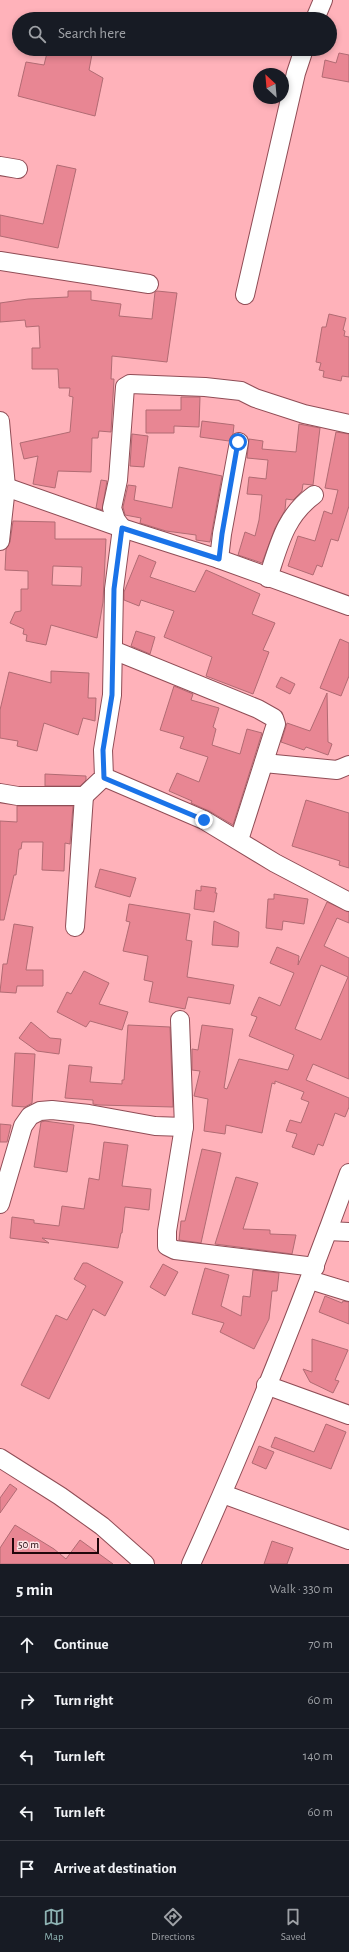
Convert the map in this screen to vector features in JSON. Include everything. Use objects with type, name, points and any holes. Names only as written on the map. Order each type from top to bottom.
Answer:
[{"type":"street","points":[[318,12],[323,0]]},
{"type":"street","points":[[245,295],[296,73],[302,56]]},
{"type":"street","points":[[0,166],[18,170]]},
{"type":"street","points":[[0,260],[149,284]]},
{"type":"street","points":[[104,778],[103,750],[112,695],[114,589],[122,528],[116,520],[112,508],[118,480],[125,387],[130,384],[205,387],[241,391],[255,398],[304,414],[349,424]]},
{"type":"street","points":[[0,421],[3,486],[0,541]]},
{"type":"street","points":[[219,559],[238,442]]},
{"type":"street","points":[[3,486],[122,528],[219,559],[268,578],[349,606]]},
{"type":"street","points":[[268,578],[285,528],[295,511],[314,494]]},
{"type":"street","points":[[113,650],[214,690],[274,718],[276,724],[239,840]]},
{"type":"street","points":[[264,763],[337,770],[349,765]]},
{"type":"street","points":[[0,793],[18,796],[84,796],[104,778]]},
{"type":"street","points":[[104,778],[204,820],[275,863],[349,902]]},
{"type":"street","points":[[75,927],[84,796]]},
{"type":"street","points":[[180,1020],[184,1126],[167,1231],[167,1246],[175,1250],[313,1273],[349,1292]]},
{"type":"street","points":[[0,1204],[23,1126],[30,1116],[40,1111],[52,1110],[89,1114],[155,1126],[184,1126]]},
{"type":"street","points":[[191,1564],[223,1494],[313,1273],[349,1173]]},
{"type":"street","points":[[328,1231],[349,1232]]},
{"type":"street","points":[[266,1386],[349,1415]]},
{"type":"street","points":[[0,1458],[60,1496],[102,1526],[144,1564]]},
{"type":"street","points":[[223,1494],[349,1540]]},
{"type":"building","points":[[339,53],[349,55],[349,82],[322,77],[325,60],[336,63]]},
{"type":"building","points":[[46,56],[92,56],[89,70],[103,78],[95,116],[18,96],[26,62],[44,65]]},
{"type":"building","points":[[57,165],[76,169],[58,248],[0,236],[0,215],[43,224]]},
{"type":"building","points":[[68,291],[91,291],[91,300],[121,304],[119,316],[152,319],[155,292],[177,293],[167,362],[112,356],[111,379],[114,379],[111,432],[99,431],[98,438],[92,438],[91,472],[58,471],[55,488],[33,484],[38,456],[24,459],[20,443],[70,432],[73,397],[69,396],[70,388],[59,388],[58,369],[32,369],[32,348],[40,348],[39,326],[26,327],[25,320],[0,322],[0,303],[28,299],[68,297]]},
{"type":"building","points":[[329,314],[346,318],[343,330],[345,331],[344,336],[349,337],[349,377],[342,376],[341,381],[323,377],[324,371],[319,370],[321,363],[316,362],[322,327],[326,327]]},
{"type":"building","points":[[181,397],[200,397],[199,427],[174,426],[174,433],[146,433],[146,410],[181,410]]},
{"type":"building","points":[[202,421],[234,425],[233,434],[229,441],[200,437]]},
{"type":"building","points":[[299,424],[320,428],[313,485],[303,484],[302,491],[293,500],[286,499],[285,510],[275,528],[262,563],[238,555],[245,532],[255,536],[259,520],[262,495],[247,494],[249,477],[266,479],[268,460],[247,458],[249,439],[263,441],[262,449],[296,452]]},
{"type":"building","points":[[336,432],[349,434],[349,506],[338,541],[331,539],[322,567],[317,565],[313,575],[288,566],[298,536],[315,541],[324,511],[332,514],[338,490],[325,488]]},
{"type":"building","points":[[132,434],[148,436],[144,467],[130,466]]},
{"type":"building","points":[[179,467],[222,476],[210,542],[196,540],[196,535],[166,531],[140,523],[141,518],[125,515],[123,507],[128,485],[136,486],[134,500],[172,508]]},
{"type":"building","points":[[101,480],[107,481],[102,510],[96,508]]},
{"type":"building","points":[[13,521],[55,522],[55,539],[106,539],[103,602],[97,638],[51,625],[46,645],[26,641],[27,635],[23,634],[24,629],[10,623],[15,612],[21,611],[21,589],[28,589],[28,571],[5,570],[6,549],[10,542]],"holes":[[[53,566],[82,567],[81,586],[52,585]]]},
{"type":"building","points":[[139,555],[156,562],[150,577],[195,592],[206,570],[260,594],[252,614],[275,623],[263,650],[269,652],[253,694],[206,676],[212,657],[164,637],[174,611],[141,600],[139,606],[124,600],[124,592]]},
{"type":"building","points":[[136,631],[155,637],[150,654],[131,646]]},
{"type":"building","points":[[340,639],[349,643],[349,676],[341,696],[320,688]]},
{"type":"building","points":[[51,671],[89,673],[88,698],[96,698],[95,721],[83,718],[78,735],[44,723],[37,751],[17,746],[18,741],[0,738],[0,710],[9,672],[51,683]]},
{"type":"building","points":[[281,677],[295,684],[290,694],[276,687]]},
{"type":"building","points":[[174,686],[193,694],[191,700],[219,708],[213,727],[216,729],[212,745],[240,754],[247,729],[262,733],[233,825],[209,811],[191,803],[192,801],[169,791],[177,773],[199,782],[208,757],[180,748],[184,737],[160,730]]},
{"type":"building","points":[[327,693],[328,742],[332,744],[328,755],[306,747],[304,750],[281,742],[287,723],[310,731]]},
{"type":"building","points":[[45,774],[86,776],[86,780],[80,786],[45,786]]},
{"type":"building","points":[[306,800],[349,813],[349,868],[339,865],[340,861],[292,846]]},
{"type":"building","points":[[17,806],[73,806],[70,844],[65,843],[64,871],[42,870],[43,842],[22,842],[21,849],[19,849],[16,875],[14,875],[4,920],[0,920],[0,821],[17,822]]},
{"type":"building","points":[[100,869],[136,878],[130,897],[95,887]]},
{"type":"building","points":[[201,886],[216,888],[215,893],[217,893],[214,912],[194,909],[196,890],[201,891]]},
{"type":"building","points":[[274,894],[308,899],[304,924],[283,921],[282,930],[266,928],[268,899],[274,899]]},
{"type":"building","points":[[327,902],[349,912],[349,923],[337,918],[324,946],[349,958],[349,1079],[313,1064],[306,1080],[349,1098],[349,1107],[345,1117],[335,1113],[323,1146],[318,1144],[314,1155],[292,1147],[297,1134],[286,1131],[290,1120],[301,1123],[309,1102],[301,1099],[304,1092],[275,1081],[275,1084],[272,1083],[262,1133],[226,1125],[225,1134],[204,1131],[208,1099],[194,1096],[200,1071],[192,1070],[192,1049],[198,1050],[202,1025],[233,1029],[224,1088],[227,1089],[239,1059],[288,1070],[294,1055],[249,1036],[257,1017],[251,1015],[259,997],[280,1006],[294,973],[270,963],[277,947],[299,956],[298,965]],"holes":[[[321,965],[348,977],[321,1040],[295,1029]]]},
{"type":"building","points":[[129,904],[190,914],[186,940],[192,941],[187,977],[234,985],[230,1004],[188,997],[185,1009],[149,1002],[153,982],[144,980],[148,956],[123,951],[130,922],[126,921]]},
{"type":"building","points":[[214,921],[239,932],[238,947],[212,945]]},
{"type":"building","points":[[14,924],[33,927],[26,970],[43,970],[43,986],[17,986],[16,993],[0,992],[3,964],[7,964]]},
{"type":"building","points":[[84,971],[109,983],[99,1004],[128,1012],[122,1030],[90,1021],[86,1027],[57,1012],[67,992],[71,994]]},
{"type":"building","points":[[31,1022],[50,1038],[61,1039],[59,1054],[37,1051],[19,1038]]},
{"type":"building","points":[[128,1025],[170,1027],[173,1107],[99,1105],[93,1104],[93,1100],[65,1098],[69,1065],[92,1067],[90,1082],[122,1084],[122,1080],[124,1080]]},
{"type":"building","points":[[15,1053],[35,1054],[32,1103],[25,1107],[12,1106]]},
{"type":"building","points":[[45,1121],[74,1125],[67,1172],[34,1167],[41,1122]]},
{"type":"building","points":[[0,1124],[11,1125],[7,1142],[0,1142]]},
{"type":"building","points":[[104,1142],[128,1145],[122,1186],[151,1189],[149,1210],[125,1207],[122,1233],[118,1248],[42,1238],[49,1243],[10,1238],[12,1217],[34,1220],[34,1223],[59,1226],[62,1206],[84,1209],[89,1178],[99,1180]]},
{"type":"building","points":[[202,1149],[221,1153],[201,1243],[179,1240],[181,1221],[185,1221]]},
{"type":"building","points":[[236,1177],[258,1183],[243,1229],[270,1230],[270,1234],[296,1235],[292,1254],[215,1244]]},
{"type":"building","points":[[83,1263],[87,1263],[123,1282],[105,1316],[93,1309],[49,1399],[21,1385],[56,1315],[67,1320],[86,1286],[74,1279]]},
{"type":"building","points":[[163,1264],[178,1272],[165,1296],[150,1287]]},
{"type":"building","points":[[205,1268],[229,1275],[221,1306],[241,1316],[243,1296],[250,1297],[253,1270],[279,1273],[277,1291],[272,1291],[269,1319],[254,1349],[220,1332],[224,1323],[192,1314]]},
{"type":"building","points":[[325,1296],[342,1303],[343,1301],[349,1302],[349,1324],[319,1312]]},
{"type":"building","points":[[312,1339],[348,1350],[335,1380],[339,1381],[333,1393],[310,1382],[303,1369],[312,1372]]},
{"type":"building","points":[[326,1424],[346,1432],[331,1469],[271,1447],[275,1437],[314,1452]]},
{"type":"building","points":[[259,1446],[274,1452],[266,1469],[252,1463]]},
{"type":"building","points":[[10,1484],[17,1489],[0,1513],[0,1498]]},
{"type":"building","points":[[15,1525],[54,1549],[66,1559],[80,1540],[113,1564],[0,1564],[0,1548]]},
{"type":"building","points":[[272,1541],[293,1548],[287,1564],[264,1564]]},
{"type":"route","points":[[204,820],[104,778],[102,766],[103,750],[112,695],[112,628],[114,589],[122,528],[219,559],[229,488],[238,442]]}]
